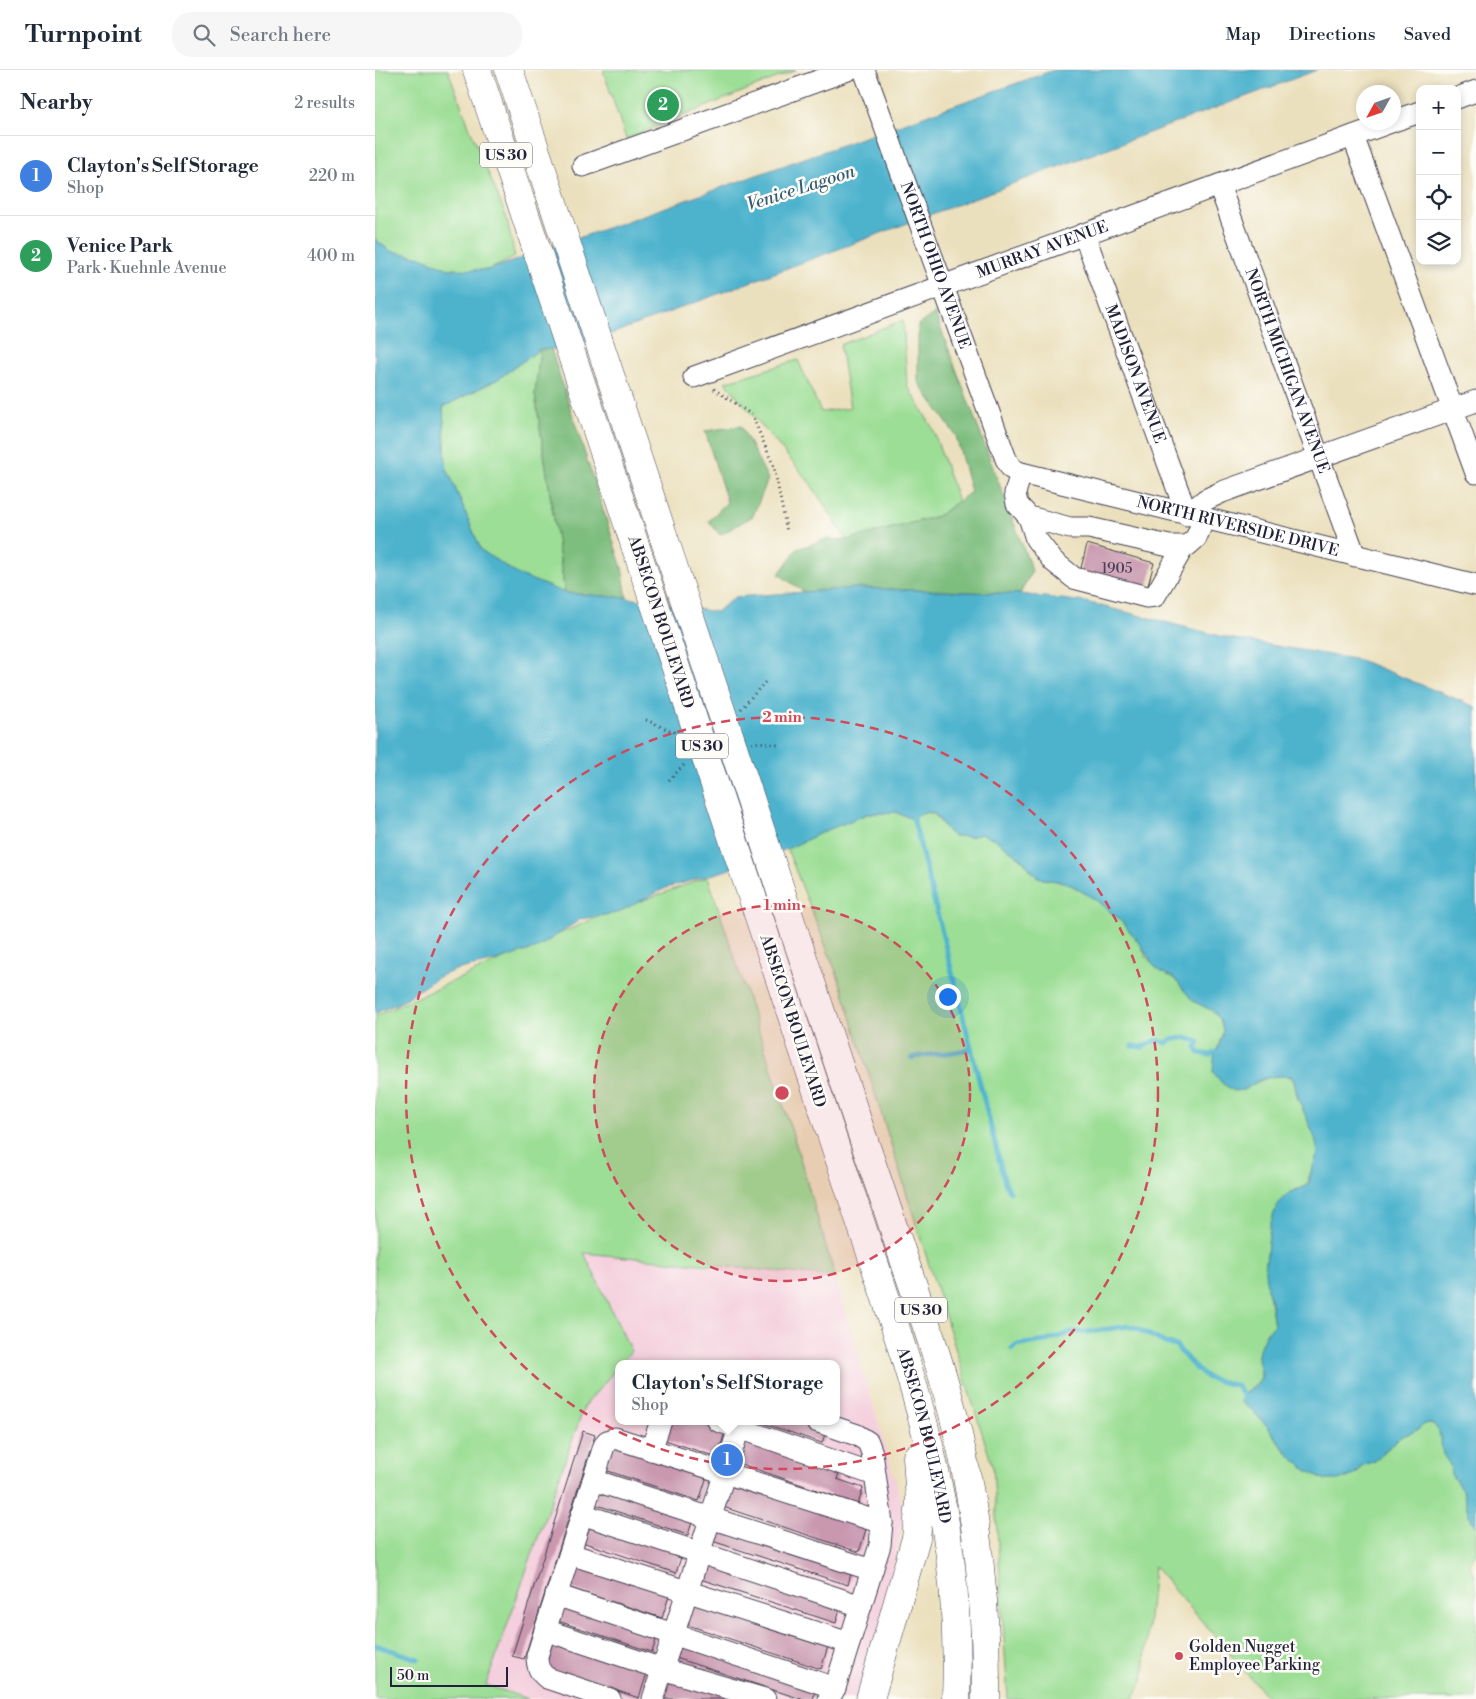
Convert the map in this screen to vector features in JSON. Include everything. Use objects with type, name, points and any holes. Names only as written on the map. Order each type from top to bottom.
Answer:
[{"type":"highway","name":"ABSECON BOULEVARD","points":[[477,70],[768,944],[908,1369],[924,1423],[937,1478],[947,1535],[954,1604],[957,1699]]},
{"type":"highway","name":"ABSECON BOULEVARD","points":[[509,70],[929,1334],[957,1430],[969,1486],[978,1543],[987,1658],[986,1699]]},
{"type":"highway","points":[[870,1699],[919,1520],[920,1482],[908,1369]]},
{"type":"street","points":[[583,166],[848,70]]},
{"type":"street","name":"NORTH OHIO AVENUE","points":[[864,70],[943,285],[1014,466]]},
{"type":"street","points":[[1461,97],[1476,91]]},
{"type":"street","name":"MURRAY AVENUE","points":[[1401,119],[1416,113]]},
{"type":"street","name":"MURRAY AVENUE","points":[[694,377],[1370,130]]},
{"type":"street","points":[[1353,136],[1476,473]]},
{"type":"street","name":"NORTH MICHIGAN AVENUE","points":[[1219,185],[1355,556]]},
{"type":"street","name":"MADISON AVENUE","points":[[1084,234],[1195,517]]},
{"type":"street","points":[[1029,517],[1070,528],[1089,528],[1169,546],[1187,546],[1195,538],[1195,517],[1205,500],[1222,492],[1476,400]]},
{"type":"street","points":[[1014,466],[1017,504],[1029,517],[1036,539],[1053,561],[1074,578],[1147,597],[1155,596],[1184,546]]},
{"type":"street","name":"NORTH RIVERSIDE DRIVE","points":[[1014,466],[1195,517],[1476,585]]},
{"type":"street","points":[[651,1450],[660,1425]]},
{"type":"street","points":[[730,1425],[875,1475]]},
{"type":"street","points":[[556,1595],[674,1634],[832,1693],[880,1545],[882,1523],[872,1453],[868,1442],[857,1435],[828,1425]]},
{"type":"street","points":[[653,1699],[739,1428]]},
{"type":"street","points":[[610,1699],[547,1678],[541,1674],[537,1665],[537,1656],[545,1630],[607,1441],[615,1438],[882,1523]]},
{"type":"street","points":[[593,1480],[872,1570]]},
{"type":"street","points":[[582,1514],[861,1606]]},
{"type":"street","points":[[570,1554],[849,1643]]},
{"type":"street","points":[[545,1630],[662,1669],[765,1699]]},
{"type":"path","points":[[694,377],[752,415],[773,467],[787,532]]},
{"type":"shaded area","points":[[584,1253],[835,1277],[905,1513],[866,1699],[528,1699],[486,1685],[584,1407],[615,1370],[615,1425],[840,1425],[840,1360],[623,1360],[631,1350]]},
{"type":"green space","points":[[375,70],[448,70],[506,216],[515,257],[488,270],[449,269],[421,257],[390,251],[375,239]]},
{"type":"green space","points":[[603,70],[796,70],[626,139]]},
{"type":"green space","points":[[935,313],[1032,571],[1020,594],[858,588],[804,592],[779,574],[797,549],[827,539],[847,540],[938,516],[971,492],[956,436],[918,382],[918,325]]},
{"type":"green space","points":[[903,320],[907,385],[932,427],[958,501],[938,516],[847,540],[810,483],[725,382],[798,360],[821,412],[850,408],[840,345]]},
{"type":"green space","points":[[540,349],[535,394],[565,593],[517,574],[481,550],[446,466],[443,407],[498,379]]},
{"type":"green space","points":[[540,349],[551,349],[622,568],[627,598],[565,593],[535,394]]},
{"type":"green space","points":[[741,426],[768,479],[753,516],[720,535],[709,521],[727,502],[705,431]]},
{"type":"green space","points":[[895,812],[910,818],[927,812],[934,814],[949,833],[970,837],[981,834],[995,839],[1022,859],[1031,871],[1043,879],[1064,882],[1096,900],[1122,922],[1141,945],[1146,957],[1168,976],[1174,978],[1193,1001],[1213,1011],[1220,1020],[1223,1029],[1222,1036],[1214,1058],[1243,1090],[1272,1077],[1284,1076],[1293,1079],[1298,1099],[1316,1139],[1318,1156],[1306,1186],[1295,1190],[1270,1227],[1265,1271],[1274,1325],[1266,1333],[1258,1357],[1261,1376],[1259,1382],[1242,1395],[1241,1402],[1252,1410],[1268,1427],[1291,1457],[1306,1470],[1326,1480],[1347,1478],[1359,1472],[1364,1463],[1374,1462],[1400,1437],[1413,1432],[1425,1424],[1430,1423],[1434,1425],[1440,1432],[1443,1454],[1450,1465],[1452,1476],[1463,1491],[1469,1516],[1476,1527],[1476,1553],[1469,1564],[1476,1578],[1476,1699],[1269,1699],[1154,1566],[1143,1681],[1133,1699],[1008,1699],[993,1468],[839,979],[787,849],[867,814]]},
{"type":"green space","points":[[708,877],[794,1138],[835,1277],[584,1253],[631,1351],[623,1360],[615,1360],[615,1370],[584,1407],[486,1685],[528,1699],[375,1699],[375,1016],[602,915]]},
{"type":"water","name":"Venice Lagoon","points":[[1054,70],[1317,70],[571,349],[540,349],[498,379],[443,407],[446,466],[481,550],[517,574],[565,593],[627,598],[716,612],[735,597],[858,588],[1020,594],[1086,602],[1228,638],[1360,660],[1476,707],[1476,1527],[1469,1516],[1463,1491],[1451,1474],[1450,1465],[1443,1454],[1439,1432],[1434,1424],[1425,1424],[1413,1432],[1400,1437],[1373,1462],[1361,1466],[1355,1475],[1338,1480],[1326,1480],[1306,1470],[1291,1457],[1268,1427],[1252,1410],[1241,1402],[1242,1395],[1255,1387],[1260,1380],[1258,1356],[1260,1347],[1263,1339],[1274,1325],[1265,1271],[1270,1227],[1274,1212],[1279,1203],[1290,1192],[1309,1184],[1310,1175],[1318,1153],[1315,1138],[1298,1098],[1294,1081],[1291,1076],[1276,1076],[1262,1079],[1243,1090],[1234,1091],[1223,1084],[1213,1072],[1214,1059],[1223,1029],[1220,1020],[1213,1011],[1193,1001],[1174,978],[1161,972],[1153,965],[1141,945],[1122,922],[1096,900],[1064,882],[1036,876],[1022,859],[995,839],[981,834],[970,837],[954,836],[949,833],[935,814],[928,812],[910,818],[895,812],[867,814],[787,849],[724,871],[666,888],[617,913],[581,919],[537,948],[496,961],[455,970],[436,978],[403,1001],[375,1014],[375,239],[390,251],[421,257],[449,269],[488,270]]},
{"type":"building","points":[[1087,544],[1154,563],[1146,593],[1079,576]]},
{"type":"building","points":[[667,1425],[714,1425],[726,1429],[717,1457],[662,1439]]},
{"type":"building","points":[[769,1425],[818,1425],[827,1428],[822,1443]]},
{"type":"building","points":[[583,1431],[595,1435],[524,1659],[512,1656]]},
{"type":"building","points":[[744,1435],[841,1467],[837,1479],[863,1488],[858,1504],[735,1462]]},
{"type":"building","points":[[614,1442],[708,1473],[699,1501],[605,1470]]},
{"type":"building","points":[[729,1478],[868,1523],[859,1552],[720,1506]]},
{"type":"building","points":[[600,1485],[694,1516],[688,1535],[594,1504]]},
{"type":"building","points":[[589,1520],[683,1551],[676,1573],[582,1542]]},
{"type":"building","points":[[715,1521],[853,1566],[848,1585],[709,1540]]},
{"type":"building","points":[[704,1556],[842,1601],[836,1623],[697,1578]]},
{"type":"building","points":[[576,1559],[671,1590],[662,1618],[567,1587]]},
{"type":"building","points":[[691,1595],[830,1640],[821,1669],[682,1623]]},
{"type":"building","points":[[564,1603],[658,1634],[652,1652],[558,1621]]},
{"type":"building","points":[[554,1639],[648,1670],[639,1698],[545,1667]]},
{"type":"building","points":[[679,1639],[818,1684],[813,1699],[801,1699],[673,1657]]},
{"type":"building","points":[[666,1674],[744,1699],[659,1699]]},
{"type":"waterway","points":[[913,817],[1005,1183],[1010,1192]]},
{"type":"waterway","points":[[1132,1046],[1142,1047],[1157,1040],[1167,1043],[1172,1039],[1185,1037],[1199,1042],[1196,1047],[1199,1053],[1211,1055],[1215,1052]]},
{"type":"waterway","points":[[912,1058],[971,1048]]},
{"type":"waterway","points":[[1012,1349],[1016,1345],[1046,1341],[1072,1332],[1088,1332],[1128,1326],[1176,1346],[1196,1369],[1208,1378],[1237,1386],[1243,1395]]},
{"type":"waterway","points":[[375,1645],[418,1659]]},
{"type":"place","name":"Venice Park","points":[[663,105]]},
{"type":"place","name":"Clayton's Self Storage","points":[[727,1460]]},
{"type":"place","name":"Golden Nugget Employee Parking","points":[[1179,1656]]}]
